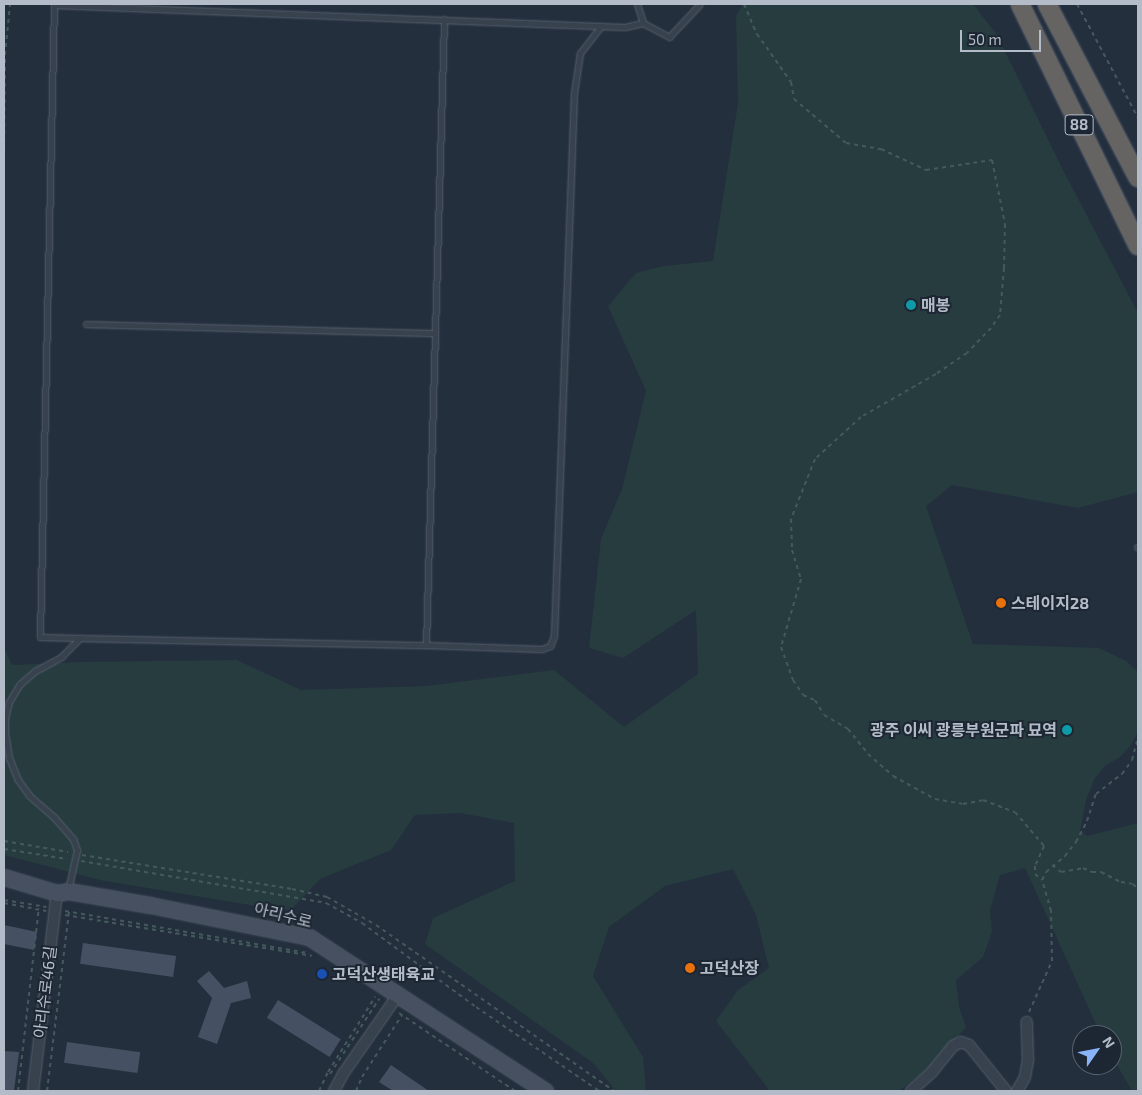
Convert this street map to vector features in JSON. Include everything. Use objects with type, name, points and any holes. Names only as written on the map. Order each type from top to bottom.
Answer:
[{"type":"highway","name":"88","points":[[1020,4],[1138,246]]},
{"type":"highway","name":"88","points":[[1048,4],[1138,178]]},
{"type":"main road","name":"아리수로","points":[[4,877],[63,892],[308,937],[393,1002],[544,1091]]},
{"type":"street","name":"아리수로46길","points":[[33,1091],[55,911],[63,892]]},
{"type":"street","points":[[334,1091],[393,1002]]},
{"type":"street","points":[[1017,1091],[1025,1078],[1028,1060],[1027,1022]]},
{"type":"street","points":[[911,1091],[932,1072],[953,1046],[961,1042],[968,1045],[1006,1091]]},
{"type":"lane","points":[[600,26],[580,53],[574,93],[554,636],[550,646],[542,649],[40,637],[54,4],[444,18],[625,27],[642,23],[668,37],[700,4]]},
{"type":"lane","points":[[637,4],[642,23]]},
{"type":"lane","points":[[426,645],[444,18]]},
{"type":"lane","points":[[86,324],[435,333]]},
{"type":"lane","points":[[63,892],[76,854],[75,844],[65,829],[29,795],[18,780],[9,758],[5,734],[6,708],[20,684],[60,656],[80,638]]},
{"type":"path","points":[[4,159],[5,54],[10,4]]},
{"type":"path","points":[[744,4],[757,34],[791,82],[794,99],[846,143],[881,149],[926,170],[992,160],[1005,224],[1000,315],[991,328],[967,353],[936,374],[861,417],[815,459],[791,519],[792,550],[801,579],[781,647],[793,680],[803,695],[815,700],[824,715],[848,728],[868,754],[893,776],[935,799],[963,804],[983,800],[1015,812],[1044,846],[1035,866],[1035,874],[1042,880],[1051,911],[1052,961],[1029,1011],[1027,1022]]},
{"type":"path","points":[[1077,4],[1138,118]]},
{"type":"path","points":[[1042,880],[1052,865],[1065,856],[1076,842],[1087,821],[1096,794],[1122,774],[1132,760],[1138,738]]},
{"type":"path","points":[[1052,865],[1061,872],[1083,868],[1092,872],[1101,872],[1121,882],[1133,884],[1138,889]]},
{"type":"path","points":[[4,901],[55,911],[68,916],[317,955],[69,911],[55,911]]},
{"type":"path","points":[[18,1091],[40,908]]},
{"type":"path","points":[[47,1091],[69,911]]},
{"type":"path","points":[[373,991],[380,998]]},
{"type":"path","points":[[368,992],[375,997],[393,1002],[521,1091]]},
{"type":"path","points":[[319,1091],[328,1072],[375,997]]},
{"type":"path","points":[[323,1091],[332,1070],[380,998]]},
{"type":"path","points":[[393,1002],[402,1015],[515,1091]]},
{"type":"path","points":[[356,1091],[362,1077],[402,1015]]},
{"type":"green space","points":[[743,4],[973,4],[997,35],[1062,168],[1138,313],[1138,492],[1078,508],[952,485],[926,506],[973,644],[1099,648],[1126,661],[1138,672],[1138,732],[1130,746],[1120,757],[1106,765],[1095,778],[1086,800],[1080,831],[1087,836],[1138,823],[1138,1091],[1132,1091],[1122,1074],[1122,1025],[1096,1025],[1025,868],[1000,875],[990,911],[992,932],[983,957],[956,980],[959,1007],[966,1027],[933,1065],[899,1091],[770,1091],[716,1021],[738,990],[769,968],[756,915],[733,869],[665,886],[609,927],[593,976],[643,1057],[646,1091],[616,1091],[593,1063],[425,944],[433,918],[515,881],[514,823],[460,813],[415,815],[391,850],[320,879],[291,910],[262,907],[100,880],[4,855],[4,647],[12,665],[237,660],[301,690],[426,686],[554,670],[624,727],[698,674],[696,610],[623,658],[589,648],[601,539],[622,489],[646,391],[608,306],[636,273],[664,266],[713,261],[738,103],[736,16]]},
{"type":"building","points":[[4,925],[37,932],[34,950],[4,944]]},
{"type":"building","points":[[83,943],[176,956],[173,977],[80,964]]},
{"type":"building","points":[[209,971],[224,988],[247,981],[251,998],[231,1003],[217,1044],[198,1037],[212,998],[197,981]]},
{"type":"building","points":[[278,1000],[341,1039],[330,1057],[267,1018]]},
{"type":"building","points":[[67,1042],[140,1052],[137,1073],[64,1063]]},
{"type":"building","points":[[4,1051],[19,1052],[14,1091],[4,1091]]},
{"type":"building","points":[[391,1065],[429,1091],[393,1091],[379,1082]]},
{"type":"place","name":"매봉","points":[[911,305]]},
{"type":"place","name":"스테이지28","points":[[1001,603]]},
{"type":"place","name":"광주 이씨 광릉부원군파 묘역","points":[[1067,730]]},
{"type":"place","name":"고덕산장","points":[[690,968]]},
{"type":"place","name":"고덕산생태육교","points":[[322,974]]}]
